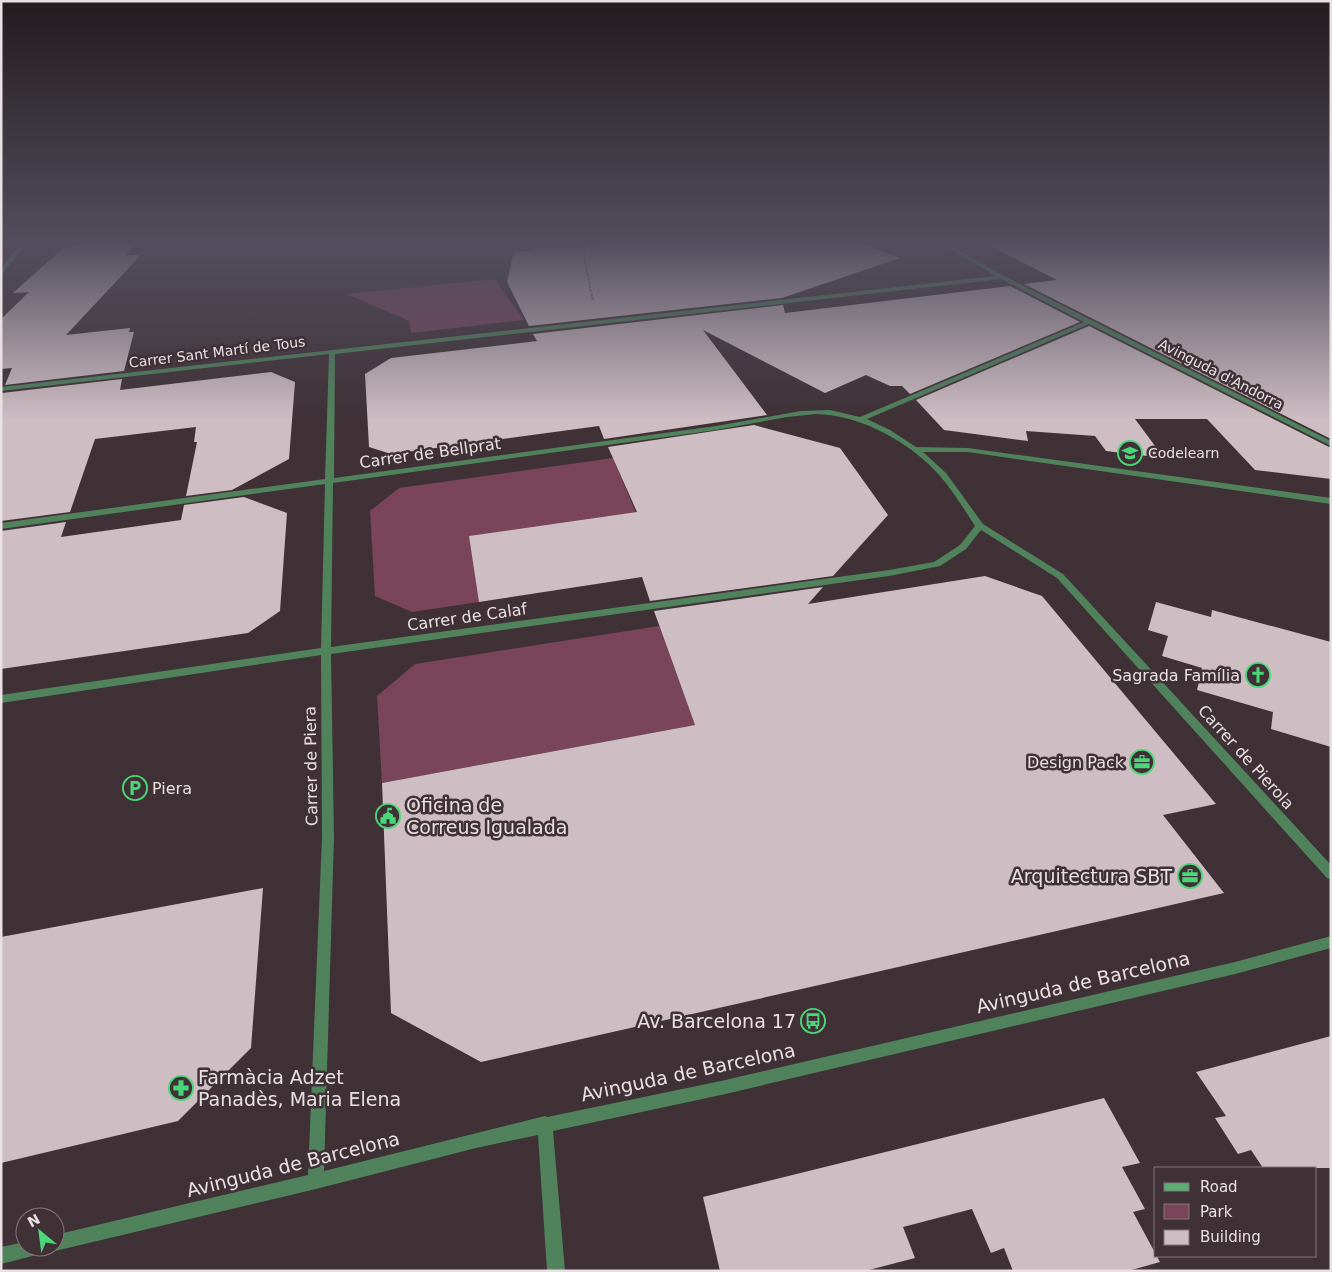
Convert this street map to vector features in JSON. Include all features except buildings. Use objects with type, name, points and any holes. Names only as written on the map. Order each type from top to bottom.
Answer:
[{"type":"street","name":"Carrer Sant Martí de Tous","points":[[1,389],[774,301]]},
{"type":"street","name":"Avinguda d'Andorra","points":[[1049,301],[1331,444]]},
{"type":"street","points":[[861,419],[1089,322]]},
{"type":"street","name":"Carrer de Piera","points":[[316,1181],[328,837],[326,651],[332,351]]},
{"type":"street","name":"Carrer de Bellprat","points":[[1,526],[716,428],[802,413],[831,412],[861,419],[903,441],[937,468],[980,526]]},
{"type":"street","points":[[913,449],[968,450],[1331,501]]},
{"type":"street","name":"Carrer de Calaf","points":[[1,699],[326,651],[889,573],[937,564],[962,547],[980,526]]},
{"type":"street","name":"Carrer de Pierola","points":[[980,526],[1060,576],[1331,874]]},
{"type":"street","name":"Avinguda de Barcelona","points":[[65,1241],[544,1124],[721,1088],[1235,968],[1331,942]]},
{"type":"street","points":[[544,1124],[556,1271]]},
{"type":"street","points":[[1,1256],[15,1253]]},
{"type":"path","points":[[593,301],[600,320]]},
{"type":"green space","points":[[364,301],[511,301],[524,320],[411,333],[409,321]]},
{"type":"green space","points":[[613,458],[636,513],[479,602],[412,612],[375,596],[370,511],[399,488]]},
{"type":"green space","points":[[659,626],[695,725],[382,783],[377,696],[415,664]]},
{"type":"place","name":"Codelearn","points":[[1130,453]]},
{"type":"place","name":"Sagrada Família","points":[[1258,675]]},
{"type":"place","name":"Design Pack","points":[[1142,762]]},
{"type":"place","name":"Piera","points":[[135,788]]},
{"type":"place","name":"Oficina de Correus Igualada","points":[[388,816]]},
{"type":"place","name":"Arquitectura SBT","points":[[1190,876]]},
{"type":"place","name":"Av. Barcelona 17","points":[[813,1021]]},
{"type":"place","name":"Farmàcia Adzet Panadès, Maria Elena","points":[[181,1088]]}]
